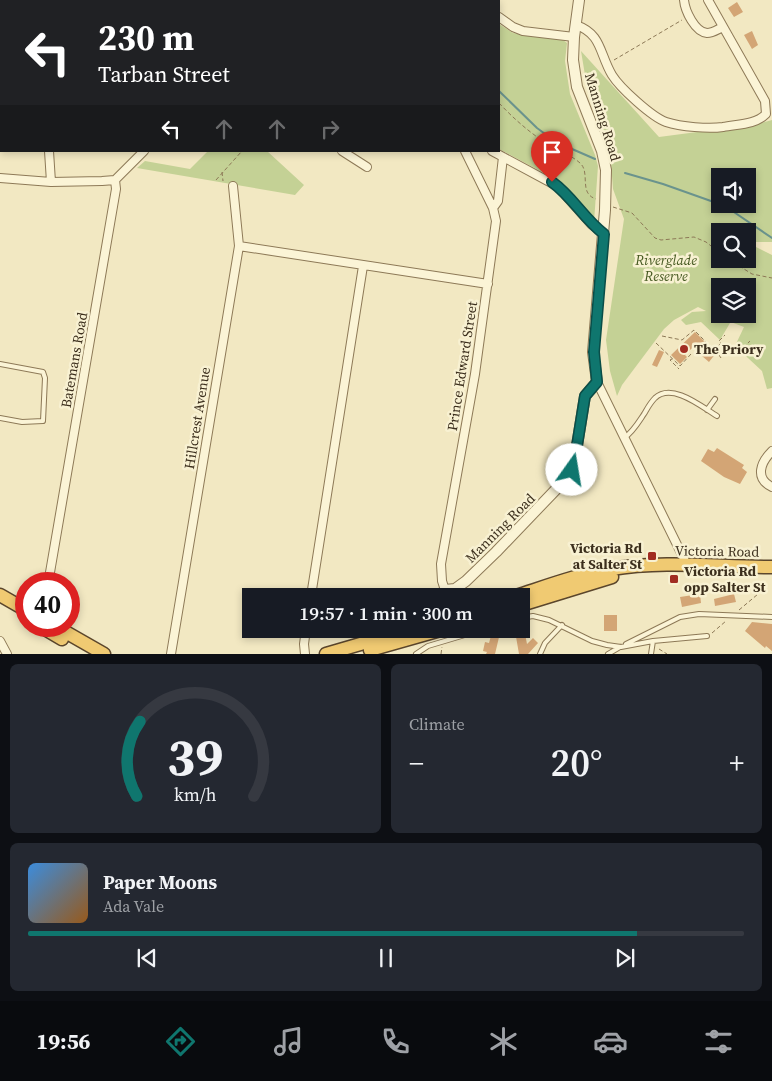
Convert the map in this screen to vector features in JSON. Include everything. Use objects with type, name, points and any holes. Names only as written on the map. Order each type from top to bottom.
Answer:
[{"type":"highway","name":"Victoria Road","points":[[530,592],[612,568],[687,565],[772,567]]},
{"type":"highway","name":"Victoria Road","points":[[530,602],[598,580],[629,574],[772,574]]},
{"type":"highway","points":[[0,595],[15,604]]},
{"type":"highway","points":[[0,604],[15,613]]},
{"type":"highway","points":[[59,637],[88,654]]},
{"type":"highway","points":[[74,637],[104,654]]},
{"type":"highway","points":[[326,654],[381,638]]},
{"type":"highway","points":[[358,654],[412,638]]},
{"type":"street","name":"Manning Road","points":[[456,588],[496,552],[565,480],[572,470],[585,396],[597,382],[594,352],[604,234],[605,164],[602,151],[577,87],[573,60],[579,0]]},
{"type":"street","points":[[684,0],[684,6],[696,26],[706,33],[723,27]]},
{"type":"street","points":[[576,25],[587,29],[594,36],[618,85],[665,122],[719,128],[760,120],[766,114],[765,101],[708,0]]},
{"type":"street","points":[[500,18],[523,31],[574,37]]},
{"type":"street","points":[[49,152],[51,182]]},
{"type":"street","points":[[0,178],[51,182],[114,180],[143,152]]},
{"type":"street","points":[[344,152],[367,167]]},
{"type":"street","name":"Prince Edward Street","points":[[442,588],[441,564],[475,374],[496,221],[493,208],[465,152]]},
{"type":"street","points":[[494,152],[557,186],[592,224],[604,234]]},
{"type":"street","points":[[493,208],[498,201],[503,157]]},
{"type":"street","name":"Batemans Road","points":[[50,572],[116,189],[114,180]]},
{"type":"street","name":"Hillcrest Avenue","points":[[171,653],[239,246],[234,186]]},
{"type":"street","points":[[239,246],[488,284]]},
{"type":"street","points":[[312,588],[363,266]]},
{"type":"street","points":[[597,382],[687,565]]},
{"type":"street","points":[[772,450],[762,461],[761,471],[763,480],[772,487]]},
{"type":"street","points":[[304,654],[305,638]]},
{"type":"street","points":[[0,641],[7,654]]},
{"type":"lane","points":[[0,364],[43,372],[45,378],[43,421],[22,422],[0,418]]},
{"type":"lane","points":[[624,438],[631,433],[654,399],[659,395],[668,393],[686,397],[717,416]]},
{"type":"lane","points":[[707,410],[716,399]]},
{"type":"lane","points":[[608,654],[663,624],[680,617],[699,614],[772,617]]},
{"type":"lane","points":[[530,616],[562,625],[592,641],[621,647],[653,641],[708,636]]},
{"type":"lane","points":[[540,654],[545,643],[562,625]]},
{"type":"lane","points":[[416,654],[428,646],[455,638]]},
{"type":"lane","points":[[651,654],[653,641]]},
{"type":"path","points":[[607,64],[690,16]]},
{"type":"path","points":[[500,104],[516,121],[580,163],[584,168],[585,188],[588,194],[597,199]]},
{"type":"path","points":[[216,180],[241,152]]},
{"type":"path","points":[[222,172],[223,181]]},
{"type":"path","points":[[613,201],[612,207],[632,213],[655,238],[661,240],[694,237],[711,246]]},
{"type":"path","points":[[742,268],[752,274],[772,278]]},
{"type":"path","points":[[662,336],[682,340],[694,330],[720,358]]},
{"type":"path","points":[[714,350],[721,343],[719,341],[724,335]]},
{"type":"path","points":[[719,355],[725,351],[739,352],[750,341]]},
{"type":"path","points":[[656,343],[680,366],[691,354],[689,360]]},
{"type":"path","points":[[673,358],[670,360],[679,369]]},
{"type":"path","points":[[739,610],[764,589]]},
{"type":"path","points":[[708,636],[728,619]]},
{"type":"path","points":[[653,648],[667,654]]},
{"type":"green space","points":[[500,25],[513,33],[563,40],[567,43],[565,61],[570,94],[598,166],[594,222],[559,181],[500,150]]},
{"type":"green space","name":"Riverglade Reserve","points":[[581,51],[659,137],[758,124],[772,120],[772,242],[756,242],[756,223],[711,223],[711,268],[756,268],[756,247],[772,255],[772,388],[767,389],[762,371],[735,346],[744,327],[733,323],[756,323],[756,278],[711,278],[711,323],[730,323],[720,340],[701,322],[686,325],[681,320],[692,312],[706,311],[698,307],[674,320],[664,329],[622,385],[617,396],[610,371],[606,340],[624,219],[613,189],[611,163],[606,139],[586,81]]},
{"type":"green space","points":[[207,152],[268,152],[304,185],[295,195],[137,168],[145,161],[190,169]]},
{"type":"building","points":[[737,2],[743,12],[734,17],[728,8]]},
{"type":"building","points":[[752,31],[758,45],[752,49],[744,35]]},
{"type":"building","name":"The Priory","points":[[695,332],[716,353],[709,362],[702,356],[705,354],[695,345],[685,355],[687,357],[680,364],[671,355]]},
{"type":"building","points":[[659,350],[664,352],[657,367],[652,365]]},
{"type":"building","points":[[717,448],[744,465],[742,468],[747,472],[740,484],[724,477],[701,461],[708,449],[714,452]]},
{"type":"building","points":[[700,594],[701,603],[682,607],[680,597]]},
{"type":"building","points":[[734,594],[736,602],[715,606],[714,599]]},
{"type":"building","points":[[604,615],[617,615],[617,631],[604,631]]},
{"type":"building","points":[[752,622],[772,624],[772,651],[766,646],[765,648],[745,631]]},
{"type":"building","points":[[490,638],[499,638],[495,654],[486,654],[487,652],[483,651],[485,642],[489,643]]},
{"type":"building","points":[[516,638],[526,638],[527,644],[533,638],[538,643],[528,654],[519,654]]},
{"type":"waterway","points":[[500,92],[537,128],[556,142],[595,159]]},
{"type":"waterway","points":[[625,173],[725,206],[772,238]]},
{"type":"place","name":"The Priory","points":[[684,349]]},
{"type":"place","name":"Victoria Rd at Salter St","points":[[652,556]]},
{"type":"place","name":"Victoria Rd opp Salter St","points":[[674,579]]},
{"type":"route","points":[[552,182],[604,234],[594,352],[597,382],[585,396],[572,470]]}]
